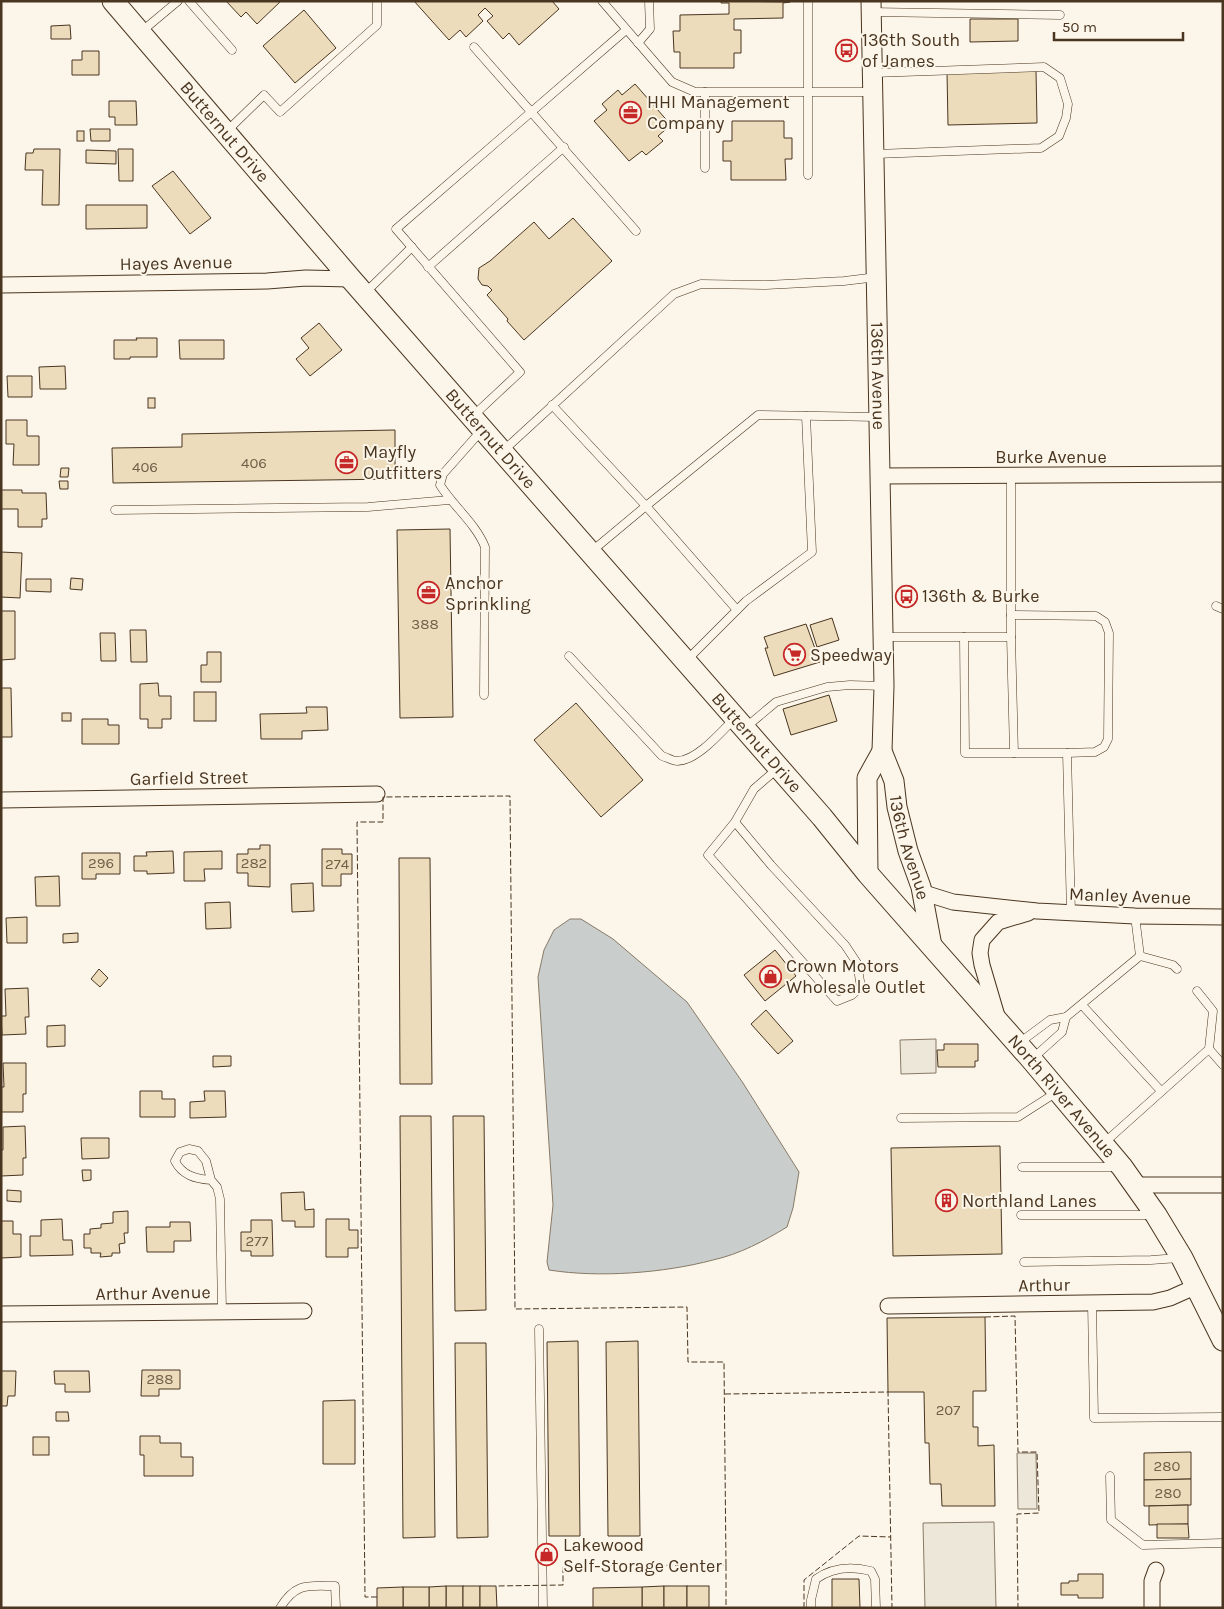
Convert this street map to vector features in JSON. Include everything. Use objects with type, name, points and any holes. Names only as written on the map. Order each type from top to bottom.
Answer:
[{"type":"main road","name":"Butternut Drive","points":[[113,1],[357,287],[778,767],[868,874]]},
{"type":"main road","name":"North River Avenue","points":[[868,874],[1122,1167],[1156,1215],[1182,1258],[1223,1340]]},
{"type":"street","name":"136th Avenue","points":[[871,7],[884,686],[882,751],[894,781],[899,816],[921,892],[932,946]]},
{"type":"street","name":"Hayes Avenue","points":[[1,285],[257,281],[306,278],[357,287]]},
{"type":"street","name":"Burke Avenue","points":[[880,476],[1223,474]]},
{"type":"street","name":"136th Avenue","points":[[868,874],[867,778],[882,751]]},
{"type":"street","name":"Garfield Street","points":[[1,800],[377,794]]},
{"type":"street","name":"Manley Avenue","points":[[921,892],[953,902],[1037,911],[1135,916],[1223,917]]},
{"type":"street","name":"Manley Avenue","points":[[999,1024],[982,965],[980,953],[982,940],[998,922],[1037,911]]},
{"type":"street","points":[[1135,1185],[1223,1185]]},
{"type":"street","name":"Arthur","points":[[888,1306],[1154,1302],[1170,1298],[1197,1286]]},
{"type":"street","name":"Arthur Avenue","points":[[1,1314],[304,1311]]},
{"type":"street","points":[[1152,1608],[1152,1581],[1156,1570]]},
{"type":"lane","points":[[140,33],[178,1]]},
{"type":"lane","points":[[189,1],[232,50]]},
{"type":"lane","points":[[225,133],[264,95],[280,112],[377,25],[376,1]]},
{"type":"lane","points":[[602,1],[672,82],[695,92],[874,92]]},
{"type":"lane","points":[[638,43],[650,29],[649,1]]},
{"type":"lane","points":[[808,1],[808,174]]},
{"type":"lane","points":[[871,7],[1060,15]]},
{"type":"lane","points":[[484,695],[485,547],[480,535],[449,500],[440,486],[443,474],[477,424],[520,372],[396,229],[626,30]]},
{"type":"lane","points":[[474,47],[636,231]]},
{"type":"lane","points":[[873,73],[1044,67],[1060,78],[1068,104],[1066,118],[1059,136],[1041,148],[874,154]]},
{"type":"lane","points":[[705,92],[705,168]]},
{"type":"lane","points":[[428,267],[564,148]]},
{"type":"lane","points":[[357,287],[412,247]]},
{"type":"lane","points":[[502,452],[674,294],[701,284],[766,285],[844,281],[877,277]]},
{"type":"lane","points":[[552,405],[646,506],[737,610]]},
{"type":"lane","points":[[590,553],[758,415],[879,417]]},
{"type":"lane","points":[[686,662],[746,602],[812,552],[806,416]]},
{"type":"lane","points":[[1011,476],[1010,637],[1014,753]]},
{"type":"lane","points":[[115,510],[368,507],[449,500]]},
{"type":"lane","points":[[964,637],[965,753],[1095,752],[1104,747],[1108,739],[1109,633],[1105,622],[1096,616],[1010,616]]},
{"type":"lane","points":[[883,637],[1010,637]]},
{"type":"lane","points":[[569,656],[662,756],[677,761],[694,755],[712,741],[776,702],[827,687],[850,685],[884,686]]},
{"type":"lane","points":[[1067,753],[1071,913]]},
{"type":"lane","points":[[735,822],[771,865],[845,945],[857,963],[861,987],[852,995],[837,1001],[708,855],[735,822],[754,789],[778,767]]},
{"type":"lane","points":[[1135,916],[1140,956]]},
{"type":"lane","points":[[1140,956],[1173,966],[1177,969]]},
{"type":"lane","points":[[1024,1052],[1050,1020],[1066,1017],[1140,956]]},
{"type":"lane","points":[[1102,1144],[1209,1049],[1214,1011],[1197,991]]},
{"type":"lane","points":[[1082,1005],[1161,1091]]},
{"type":"lane","points":[[1024,1052],[1062,1032],[1066,1017]]},
{"type":"lane","points":[[1209,1049],[1223,1065]]},
{"type":"lane","points":[[901,1118],[1018,1117],[1058,1091]]},
{"type":"lane","points":[[211,1180],[186,1174],[180,1170],[175,1161],[180,1152],[189,1149],[198,1151],[206,1161],[211,1180],[217,1187],[220,1199],[222,1312]]},
{"type":"lane","points":[[1022,1167],[1122,1167]]},
{"type":"lane","points":[[1022,1214],[1156,1215]]},
{"type":"lane","points":[[1024,1262],[1182,1258]]},
{"type":"lane","points":[[1092,1303],[1094,1418],[1223,1417]]},
{"type":"lane","points":[[539,1329],[543,1608]]},
{"type":"lane","points":[[1110,1476],[1111,1520],[1142,1545],[1223,1543]]},
{"type":"lane","points":[[811,1608],[816,1578],[826,1572],[838,1569],[861,1569],[871,1571],[875,1579],[876,1608]]},
{"type":"lane","points":[[280,1608],[287,1596],[303,1586],[336,1586],[336,1608]]},
{"type":"shaded area","points":[[570,919],[581,919],[613,939],[687,1002],[743,1083],[799,1172],[793,1208],[787,1227],[742,1251],[674,1268],[610,1274],[549,1270],[547,1262],[553,1205],[538,977],[544,950],[554,930]]},
{"type":"shaded area","points":[[936,1039],[936,1073],[901,1074],[900,1040]]},
{"type":"shaded area","points":[[1017,1453],[1036,1453],[1037,1509],[1018,1509]]},
{"type":"shaded area","points":[[994,1522],[996,1608],[925,1608],[923,1523]]},
{"type":"building","points":[[226,1],[281,1],[257,24],[246,12],[241,17]]},
{"type":"building","points":[[414,1],[552,1],[559,9],[519,45],[509,33],[503,39],[487,21],[493,16],[485,8],[478,15],[483,21],[466,37],[460,30],[449,40]]},
{"type":"building","points":[[721,1],[790,2],[783,3],[783,18],[734,19],[734,30],[741,30],[741,53],[734,53],[734,68],[680,68],[680,52],[674,52],[673,31],[680,31],[680,15],[729,14],[729,3],[721,3]]},
{"type":"building","points":[[304,10],[336,48],[295,83],[263,46]]},
{"type":"building","points":[[970,19],[1018,19],[1018,41],[970,42]]},
{"type":"building","points":[[70,25],[71,39],[51,39],[51,26]]},
{"type":"building","points":[[82,51],[99,51],[99,75],[72,75],[72,60],[82,60]]},
{"type":"building","points":[[1036,70],[1037,123],[948,125],[947,72]]},
{"type":"building","points":[[635,84],[671,125],[658,136],[663,141],[646,155],[642,151],[629,161],[594,121],[607,110],[602,104],[618,90],[622,95]]},
{"type":"building","points":[[109,101],[136,101],[137,125],[115,125],[115,117],[109,117]]},
{"type":"building","points":[[732,121],[784,121],[784,138],[792,138],[792,159],[785,159],[786,180],[731,180],[731,161],[723,161],[723,141],[732,141]]},
{"type":"building","points":[[90,129],[110,129],[110,141],[91,141]]},
{"type":"building","points":[[77,131],[84,131],[84,141],[77,141]]},
{"type":"building","points":[[34,149],[60,149],[59,205],[42,205],[43,170],[25,170],[26,153],[33,153]]},
{"type":"building","points":[[118,149],[133,149],[133,181],[119,181]]},
{"type":"building","points":[[86,150],[116,151],[116,164],[86,163]]},
{"type":"building","points":[[173,171],[211,218],[190,234],[152,186]]},
{"type":"building","points":[[86,205],[147,205],[147,228],[86,229]]},
{"type":"building","points":[[573,218],[612,261],[524,340],[487,295],[492,290],[488,286],[482,285],[478,279],[479,268],[490,261],[534,222],[549,239]]},
{"type":"building","points":[[319,323],[342,350],[310,376],[296,359],[309,348],[301,338]]},
{"type":"building","points":[[136,338],[157,338],[157,357],[114,359],[114,340],[137,340]]},
{"type":"building","points":[[179,340],[224,340],[224,359],[180,359]]},
{"type":"building","points":[[65,366],[66,389],[40,389],[39,367]]},
{"type":"building","points":[[7,376],[32,376],[32,397],[8,397]]},
{"type":"building","points":[[148,398],[155,398],[155,408],[148,408]]},
{"type":"building","points":[[6,420],[27,420],[27,436],[39,436],[39,465],[13,465],[14,444],[6,444]]},
{"type":"building","points":[[395,430],[395,479],[113,483],[112,448],[182,447],[182,434]]},
{"type":"building","points":[[61,468],[69,468],[68,477],[60,477]]},
{"type":"building","points":[[59,481],[68,481],[68,489],[60,489]]},
{"type":"building","points":[[1,490],[22,490],[22,493],[46,493],[47,519],[42,519],[42,527],[18,527],[18,509],[1,509]]},
{"type":"building","points":[[450,529],[453,717],[400,718],[397,530]]},
{"type":"building","points":[[1,552],[22,553],[20,598],[1,597]]},
{"type":"building","points":[[71,578],[83,579],[82,590],[70,589]]},
{"type":"building","points":[[26,579],[51,579],[51,592],[26,591]]},
{"type":"building","points":[[1,611],[15,611],[15,659],[1,660]]},
{"type":"building","points":[[832,618],[839,640],[817,647],[810,625]]},
{"type":"building","points":[[806,624],[820,662],[774,676],[765,648],[768,648],[764,637]]},
{"type":"building","points":[[130,630],[146,630],[147,662],[131,662]]},
{"type":"building","points":[[100,633],[115,633],[116,661],[101,661]]},
{"type":"building","points":[[207,652],[221,652],[221,682],[201,682],[201,665],[207,665]]},
{"type":"building","points":[[158,683],[159,696],[171,696],[171,719],[162,719],[162,728],[148,728],[148,719],[140,719],[140,684]]},
{"type":"building","points":[[1,688],[11,688],[12,737],[1,737]]},
{"type":"building","points":[[194,692],[216,692],[216,721],[194,721]]},
{"type":"building","points":[[829,695],[837,721],[791,735],[783,709]]},
{"type":"building","points":[[576,703],[643,780],[601,817],[534,740]]},
{"type":"building","points":[[306,707],[327,707],[328,730],[302,731],[302,739],[261,739],[260,714],[307,713]]},
{"type":"building","points":[[62,713],[71,713],[71,721],[62,721]]},
{"type":"building","points":[[82,719],[108,719],[108,725],[119,725],[119,744],[82,744]]},
{"type":"building","points":[[260,845],[270,845],[270,887],[248,886],[248,873],[237,873],[237,854],[248,854],[248,849],[260,849]]},
{"type":"building","points":[[322,849],[342,849],[342,854],[352,854],[352,874],[341,874],[341,886],[322,886]]},
{"type":"building","points":[[173,851],[174,873],[147,874],[147,871],[134,871],[134,856],[147,856],[146,852]]},
{"type":"building","points":[[222,851],[222,869],[204,869],[205,881],[184,881],[184,852]]},
{"type":"building","points":[[82,853],[120,853],[120,874],[96,874],[96,879],[82,879]]},
{"type":"building","points":[[399,858],[430,858],[432,1084],[400,1084]]},
{"type":"building","points":[[59,876],[60,906],[36,906],[35,877]]},
{"type":"building","points":[[313,883],[314,911],[292,912],[291,884]]},
{"type":"building","points":[[230,902],[231,928],[206,929],[205,903]]},
{"type":"building","points":[[27,917],[27,943],[7,943],[6,918]]},
{"type":"building","points":[[78,933],[78,942],[63,943],[63,934]]},
{"type":"building","name":"Crown Motors Wholesale Outlet","points":[[775,950],[796,976],[765,1001],[744,975]]},
{"type":"building","points":[[99,969],[108,978],[100,987],[91,979]]},
{"type":"building","points":[[28,988],[29,1017],[25,1017],[26,1034],[2,1035],[1,1016],[6,1016],[5,989]]},
{"type":"building","points":[[766,1010],[793,1041],[778,1054],[751,1024]]},
{"type":"building","points":[[65,1025],[65,1046],[47,1047],[47,1026]]},
{"type":"building","points":[[944,1044],[978,1044],[978,1061],[975,1061],[975,1067],[938,1067],[937,1050],[944,1050]]},
{"type":"building","points":[[213,1056],[231,1056],[231,1066],[213,1067]]},
{"type":"building","points":[[3,1063],[26,1063],[26,1094],[23,1094],[23,1112],[1,1112],[1,1087],[4,1087]]},
{"type":"building","points":[[140,1091],[162,1091],[162,1099],[175,1099],[175,1117],[140,1117]]},
{"type":"building","points":[[204,1091],[225,1091],[226,1117],[190,1118],[190,1102],[205,1101]]},
{"type":"building","points":[[400,1116],[431,1116],[435,1537],[403,1538]]},
{"type":"building","points":[[453,1116],[484,1116],[486,1310],[455,1311]]},
{"type":"building","points":[[25,1126],[26,1158],[23,1158],[23,1175],[1,1176],[3,1127]]},
{"type":"building","points":[[81,1138],[109,1138],[109,1158],[82,1159]]},
{"type":"building","name":"Northland Lanes","points":[[1000,1146],[1002,1254],[893,1256],[891,1148]]},
{"type":"building","points":[[82,1170],[91,1170],[91,1180],[83,1181]]},
{"type":"building","points":[[7,1190],[21,1191],[21,1202],[7,1201]]},
{"type":"building","points":[[304,1192],[305,1210],[314,1209],[314,1227],[295,1227],[295,1221],[282,1221],[281,1193]]},
{"type":"building","points":[[128,1211],[128,1233],[124,1233],[125,1243],[119,1244],[120,1253],[112,1253],[112,1256],[100,1257],[101,1253],[91,1253],[91,1248],[84,1248],[84,1234],[90,1234],[90,1229],[101,1228],[101,1224],[113,1223],[113,1212]]},
{"type":"building","points":[[62,1219],[63,1240],[72,1240],[73,1255],[30,1256],[30,1236],[41,1236],[41,1220]]},
{"type":"building","points":[[326,1219],[349,1219],[349,1230],[358,1230],[358,1248],[348,1248],[348,1257],[326,1257]]},
{"type":"building","points":[[251,1220],[272,1220],[273,1256],[251,1256],[251,1251],[241,1251],[241,1232],[251,1232]]},
{"type":"building","points":[[1,1221],[13,1221],[13,1234],[21,1234],[21,1257],[1,1258]]},
{"type":"building","points":[[170,1222],[190,1222],[191,1241],[174,1241],[174,1252],[147,1252],[146,1227],[170,1227]]},
{"type":"building","points":[[985,1317],[986,1391],[973,1391],[973,1427],[978,1427],[978,1446],[994,1445],[995,1506],[942,1506],[941,1484],[930,1484],[929,1443],[925,1443],[924,1392],[888,1392],[887,1318]]},
{"type":"building","points":[[578,1341],[580,1536],[549,1536],[547,1342]]},
{"type":"building","points":[[638,1341],[640,1536],[608,1536],[606,1342]]},
{"type":"building","points":[[455,1343],[486,1343],[488,1537],[457,1538]]},
{"type":"building","points":[[142,1370],[180,1370],[180,1389],[159,1389],[159,1396],[141,1396]]},
{"type":"building","points":[[1,1371],[16,1371],[15,1396],[8,1396],[7,1406],[1,1406]]},
{"type":"building","points":[[54,1371],[89,1371],[90,1392],[65,1392],[65,1384],[55,1384]]},
{"type":"building","points":[[355,1400],[355,1464],[323,1464],[323,1401]]},
{"type":"building","points":[[56,1412],[68,1412],[69,1421],[56,1421]]},
{"type":"building","points":[[140,1436],[160,1436],[160,1443],[181,1443],[181,1457],[193,1457],[193,1476],[144,1476],[144,1455],[140,1455]]},
{"type":"building","points":[[33,1437],[49,1437],[49,1455],[33,1455]]},
{"type":"building","points":[[1191,1452],[1191,1479],[1144,1480],[1144,1453]]},
{"type":"building","points":[[1191,1479],[1191,1505],[1144,1506],[1144,1480]]},
{"type":"building","points":[[1188,1505],[1188,1524],[1149,1525],[1149,1506]]},
{"type":"building","points":[[1157,1524],[1188,1524],[1189,1538],[1157,1538]]},
{"type":"building","points":[[1078,1574],[1103,1574],[1103,1598],[1078,1598],[1078,1595],[1061,1595],[1061,1583],[1078,1581]]},
{"type":"building","points":[[832,1579],[859,1579],[860,1608],[832,1608]]},
{"type":"building","points":[[446,1586],[463,1586],[463,1608],[446,1608]]},
{"type":"building","points":[[446,1586],[446,1608],[429,1608],[429,1587]]},
{"type":"building","points":[[463,1586],[480,1586],[480,1608],[463,1608]]},
{"type":"building","points":[[480,1586],[496,1586],[497,1608],[480,1608]]},
{"type":"building","points":[[664,1586],[664,1608],[642,1608],[642,1587]]},
{"type":"building","points":[[664,1586],[687,1586],[687,1608],[664,1608]]},
{"type":"building","points":[[687,1586],[709,1586],[709,1608],[687,1608]]},
{"type":"building","points":[[403,1587],[429,1587],[429,1608],[403,1608]]},
{"type":"building","points":[[403,1587],[403,1608],[377,1608],[377,1588]]},
{"type":"building","points":[[642,1587],[642,1608],[593,1608],[593,1588]]},
{"type":"fence","points":[[377,1597],[365,1597],[357,822],[383,822],[383,797],[510,796],[515,1309],[687,1307],[688,1362],[724,1362],[726,1565],[563,1566],[563,1585],[496,1586]]},
{"type":"fence","points":[[985,1317],[1015,1316],[1018,1452],[1037,1452],[1039,1513],[1017,1514],[1018,1608]]},
{"type":"fence","points":[[725,1394],[888,1392],[892,1608]]},
{"type":"fence","points":[[804,1608],[804,1580],[859,1536],[891,1537]]},
{"type":"fence","points":[[726,1565],[726,1608]]},
{"type":"place","name":"136th South of James","points":[[846,50]]},
{"type":"place","name":"HHI Management Company","points":[[631,112]]},
{"type":"place","name":"Mayfly Outfitters","points":[[347,462]]},
{"type":"place","name":"Anchor Sprinkling","points":[[429,593]]},
{"type":"place","name":"136th & Burke","points":[[906,596]]},
{"type":"place","name":"Speedway","points":[[794,655]]},
{"type":"place","name":"Crown Motors Wholesale Outlet","points":[[770,976]]},
{"type":"place","name":"Northland Lanes","points":[[946,1201]]},
{"type":"place","name":"Lakewood Self-Storage Center","points":[[547,1555]]}]
